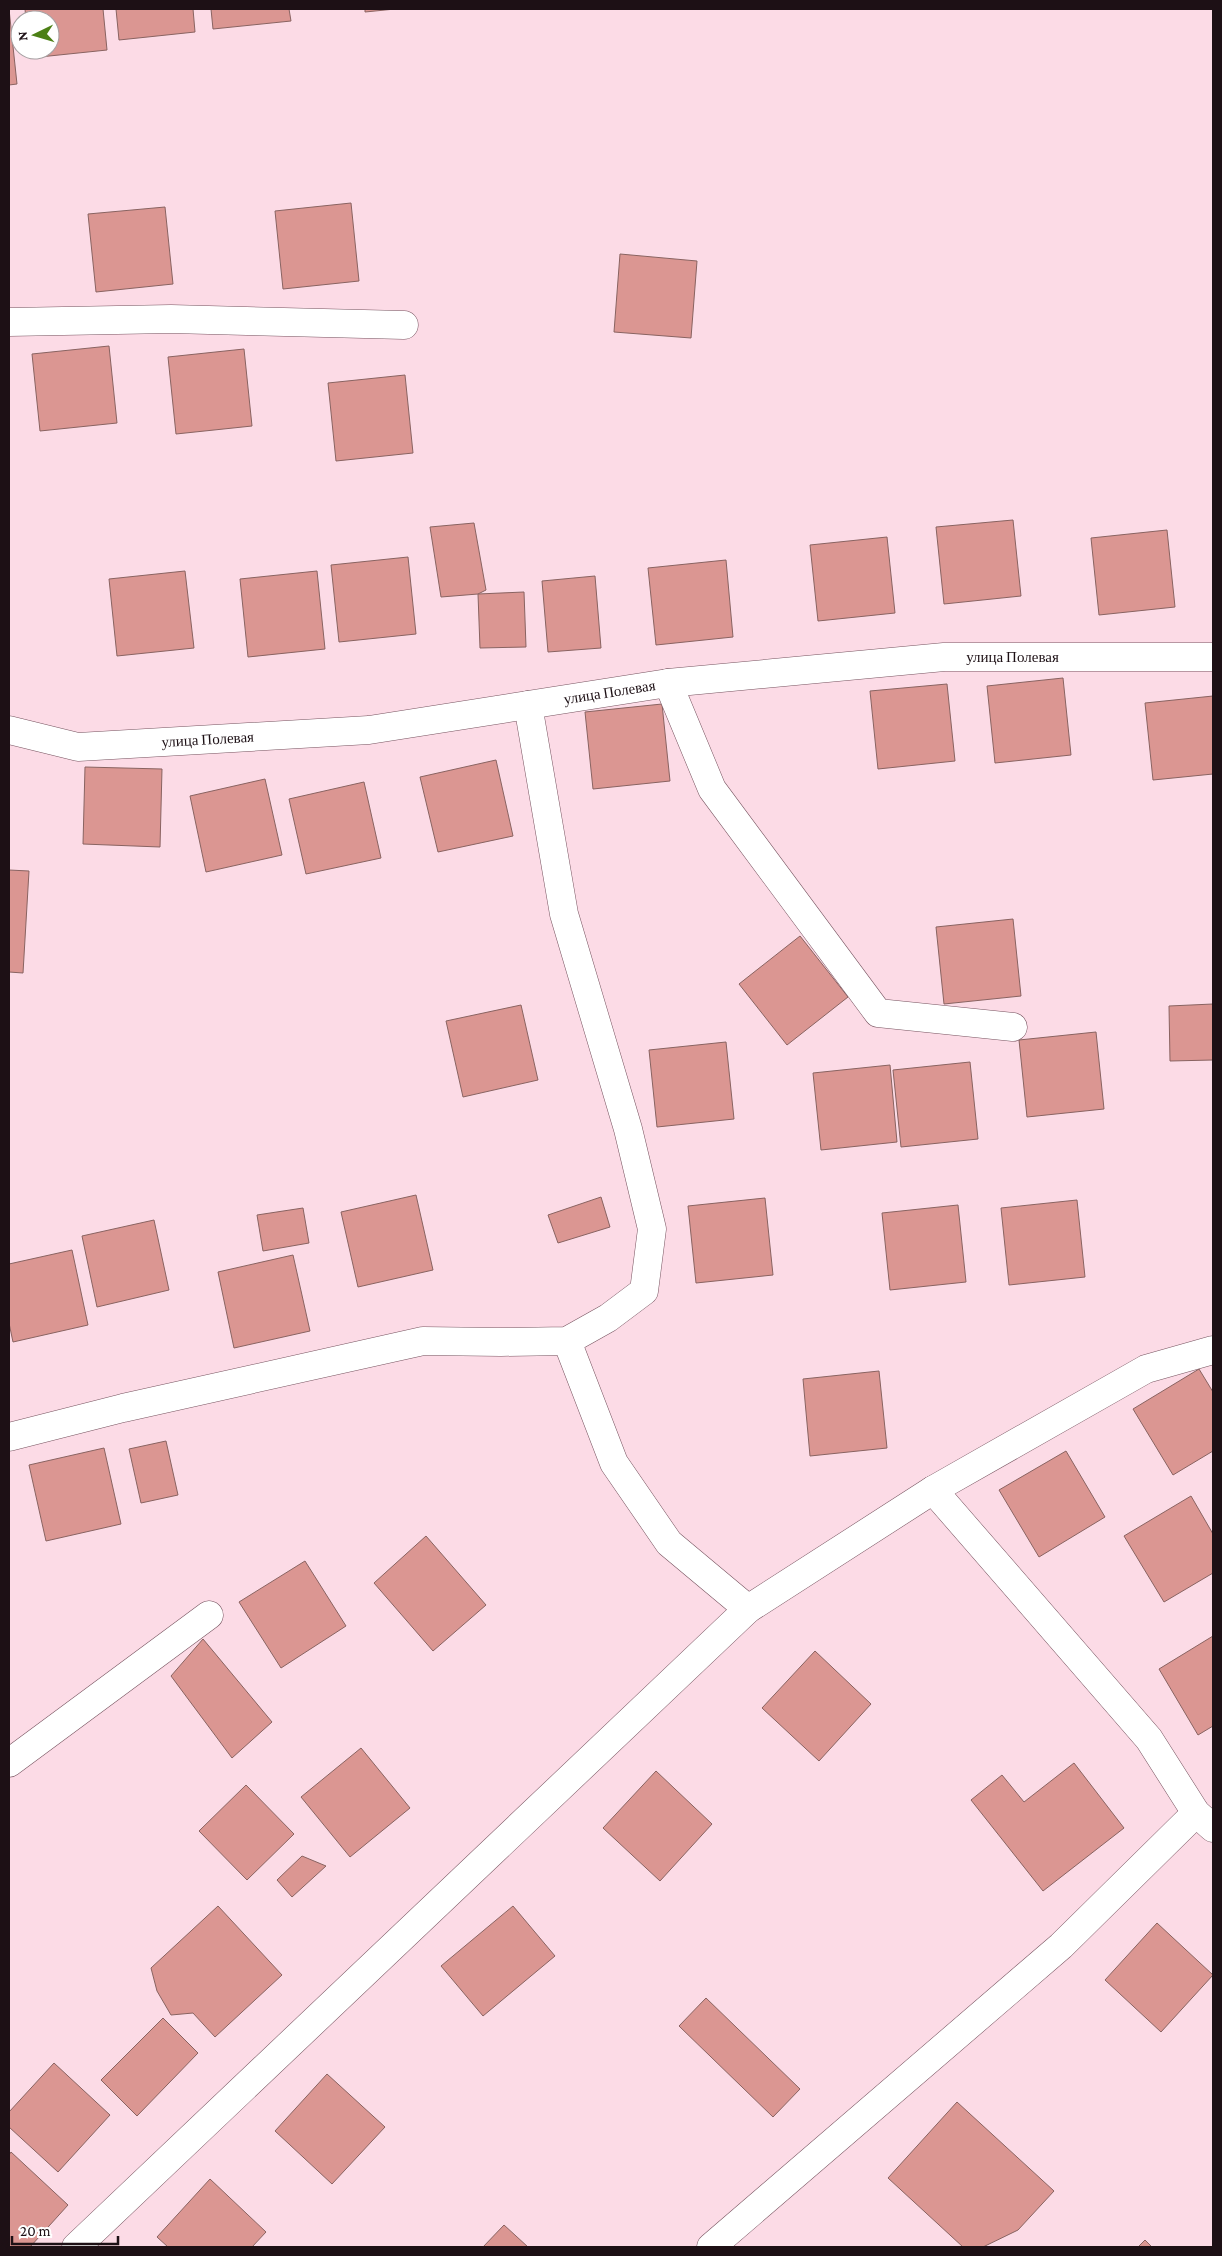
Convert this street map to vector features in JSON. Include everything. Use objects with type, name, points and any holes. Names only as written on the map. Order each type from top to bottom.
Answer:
[{"type":"street","points":[[9,322],[172,319],[404,325]]},
{"type":"street","name":"улица Полевая","points":[[9,730],[78,747],[368,730],[668,683],[944,656],[1213,657]]},
{"type":"street","points":[[668,683],[712,789],[878,1012],[1012,1027]]},
{"type":"street","points":[[9,1437],[123,1408],[423,1340],[567,1341],[608,1318],[644,1291],[652,1229],[628,1129],[564,914],[528,705]]},
{"type":"street","points":[[567,1341],[614,1463],[619,1471],[669,1544],[748,1608]]},
{"type":"street","points":[[76,2247],[748,1608],[933,1490],[1146,1370],[1213,1350]]},
{"type":"street","points":[[711,2247],[1205,1820],[1149,1739],[933,1490]]},
{"type":"street","points":[[9,1763],[209,1615]]},
{"type":"building","points":[[9,9],[10,60],[14,60],[17,84],[9,85]]},
{"type":"building","points":[[103,9],[107,50],[60,55],[60,10],[25,10]]},
{"type":"building","points":[[116,9],[193,9],[195,32],[119,40]]},
{"type":"building","points":[[211,9],[289,9],[291,21],[213,29]]},
{"type":"building","points":[[365,9],[395,9],[365,12]]},
{"type":"building","points":[[351,203],[359,281],[283,289],[275,211]]},
{"type":"building","points":[[165,207],[173,284],[96,292],[88,214]]},
{"type":"building","points":[[620,254],[697,261],[691,338],[614,332]]},
{"type":"building","points":[[109,346],[117,423],[40,431],[32,354]]},
{"type":"building","points":[[244,349],[252,426],[176,434],[168,357]]},
{"type":"building","points":[[405,375],[413,453],[336,461],[328,383]]},
{"type":"building","points":[[1013,520],[1021,596],[944,604],[936,527]]},
{"type":"building","points":[[474,523],[486,590],[478,594],[441,597],[430,527]]},
{"type":"building","points":[[1167,530],[1175,607],[1099,615],[1091,538]]},
{"type":"building","points":[[887,537],[895,613],[818,621],[810,545]]},
{"type":"building","points":[[408,557],[416,634],[339,642],[331,565]]},
{"type":"building","points":[[726,560],[733,637],[656,645],[648,568]]},
{"type":"building","points":[[185,571],[194,648],[117,656],[109,579]]},
{"type":"building","points":[[317,571],[325,649],[248,657],[240,579]]},
{"type":"building","points":[[595,576],[601,648],[548,652],[542,581]]},
{"type":"building","points":[[524,592],[526,647],[480,648],[478,594]]},
{"type":"building","points":[[1063,678],[1071,755],[995,763],[987,686]]},
{"type":"building","points":[[947,684],[955,761],[878,769],[870,691]]},
{"type":"building","points":[[1213,696],[1213,774],[1153,780],[1145,703]]},
{"type":"building","points":[[662,704],[670,781],[593,789],[585,712]]},
{"type":"building","points":[[496,760],[513,836],[438,852],[420,777]]},
{"type":"building","points":[[85,767],[162,769],[160,847],[83,844]]},
{"type":"building","points":[[265,779],[282,855],[206,872],[190,796]]},
{"type":"building","points":[[364,782],[381,858],[306,874],[289,799]]},
{"type":"building","points":[[9,870],[29,871],[23,973],[9,972]]},
{"type":"building","points":[[1013,919],[1021,996],[944,1004],[936,927]]},
{"type":"building","points":[[800,936],[848,997],[787,1045],[739,984]]},
{"type":"building","points":[[1213,1004],[1213,1060],[1170,1061],[1169,1006]]},
{"type":"building","points":[[521,1005],[538,1080],[463,1097],[446,1021]]},
{"type":"building","points":[[1096,1032],[1104,1109],[1027,1117],[1019,1040]]},
{"type":"building","points":[[726,1042],[734,1119],[657,1127],[649,1050]]},
{"type":"building","points":[[970,1062],[978,1139],[901,1147],[893,1070]]},
{"type":"building","points":[[890,1065],[897,1142],[821,1150],[813,1073]]},
{"type":"building","points":[[416,1195],[433,1270],[358,1287],[341,1212]]},
{"type":"building","points":[[601,1197],[610,1227],[558,1243],[548,1215]]},
{"type":"building","points":[[765,1198],[773,1275],[696,1283],[688,1206]]},
{"type":"building","points":[[1077,1200],[1085,1277],[1009,1285],[1001,1208]]},
{"type":"building","points":[[958,1205],[966,1282],[890,1290],[882,1213]]},
{"type":"building","points":[[303,1208],[309,1243],[263,1251],[257,1215]]},
{"type":"building","points":[[154,1220],[169,1290],[97,1307],[82,1236]]},
{"type":"building","points":[[72,1250],[88,1325],[13,1342],[9,1323],[9,1264]]},
{"type":"building","points":[[293,1255],[310,1331],[234,1348],[218,1272]]},
{"type":"building","points":[[1199,1369],[1213,1392],[1213,1451],[1173,1475],[1133,1409]]},
{"type":"building","points":[[879,1371],[887,1448],[810,1456],[803,1379]]},
{"type":"building","points":[[166,1441],[178,1495],[141,1503],[129,1449]]},
{"type":"building","points":[[104,1448],[121,1524],[46,1541],[29,1465]]},
{"type":"building","points":[[1066,1451],[1105,1517],[1039,1557],[999,1490]]},
{"type":"building","points":[[1191,1496],[1213,1534],[1213,1573],[1164,1602],[1124,1536]]},
{"type":"building","points":[[426,1536],[486,1605],[433,1651],[374,1583]]},
{"type":"building","points":[[305,1561],[346,1626],[281,1668],[239,1602]]},
{"type":"building","points":[[1213,1636],[1213,1726],[1198,1735],[1159,1669]]},
{"type":"building","points":[[203,1639],[272,1722],[232,1758],[171,1676]]},
{"type":"building","points":[[815,1651],[871,1704],[819,1761],[762,1708]]},
{"type":"building","points":[[361,1748],[410,1808],[350,1857],[301,1797]]},
{"type":"building","points":[[1074,1763],[1124,1828],[1043,1891],[971,1800],[1002,1775],[1024,1802]]},
{"type":"building","points":[[656,1771],[712,1824],[660,1881],[603,1828]]},
{"type":"building","points":[[246,1785],[294,1834],[247,1880],[199,1831]]},
{"type":"building","points":[[302,1856],[326,1866],[292,1897],[277,1880]]},
{"type":"building","points":[[218,1906],[282,1975],[215,2037],[193,2013],[171,2015],[157,1991],[151,1968]]},
{"type":"building","points":[[513,1906],[555,1956],[483,2016],[441,1966]]},
{"type":"building","points":[[1157,1923],[1213,1975],[1161,2032],[1105,1980]]},
{"type":"building","points":[[706,1998],[800,2089],[773,2117],[679,2026]]},
{"type":"building","points":[[163,2018],[198,2053],[137,2116],[101,2080]]},
{"type":"building","points":[[54,2063],[110,2115],[58,2172],[9,2127],[9,2112]]},
{"type":"building","points":[[327,2074],[385,2127],[332,2184],[275,2131]]},
{"type":"building","points":[[957,2102],[1054,2191],[1018,2230],[983,2247],[963,2247],[888,2178]]},
{"type":"building","points":[[11,2152],[68,2205],[30,2247],[9,2247],[9,2155]]},
{"type":"building","points":[[210,2179],[266,2232],[252,2247],[168,2247],[157,2237]]},
{"type":"building","points":[[504,2225],[528,2247],[483,2247]]},
{"type":"building","points":[[1145,2240],[1152,2247],[1138,2247]]}]
